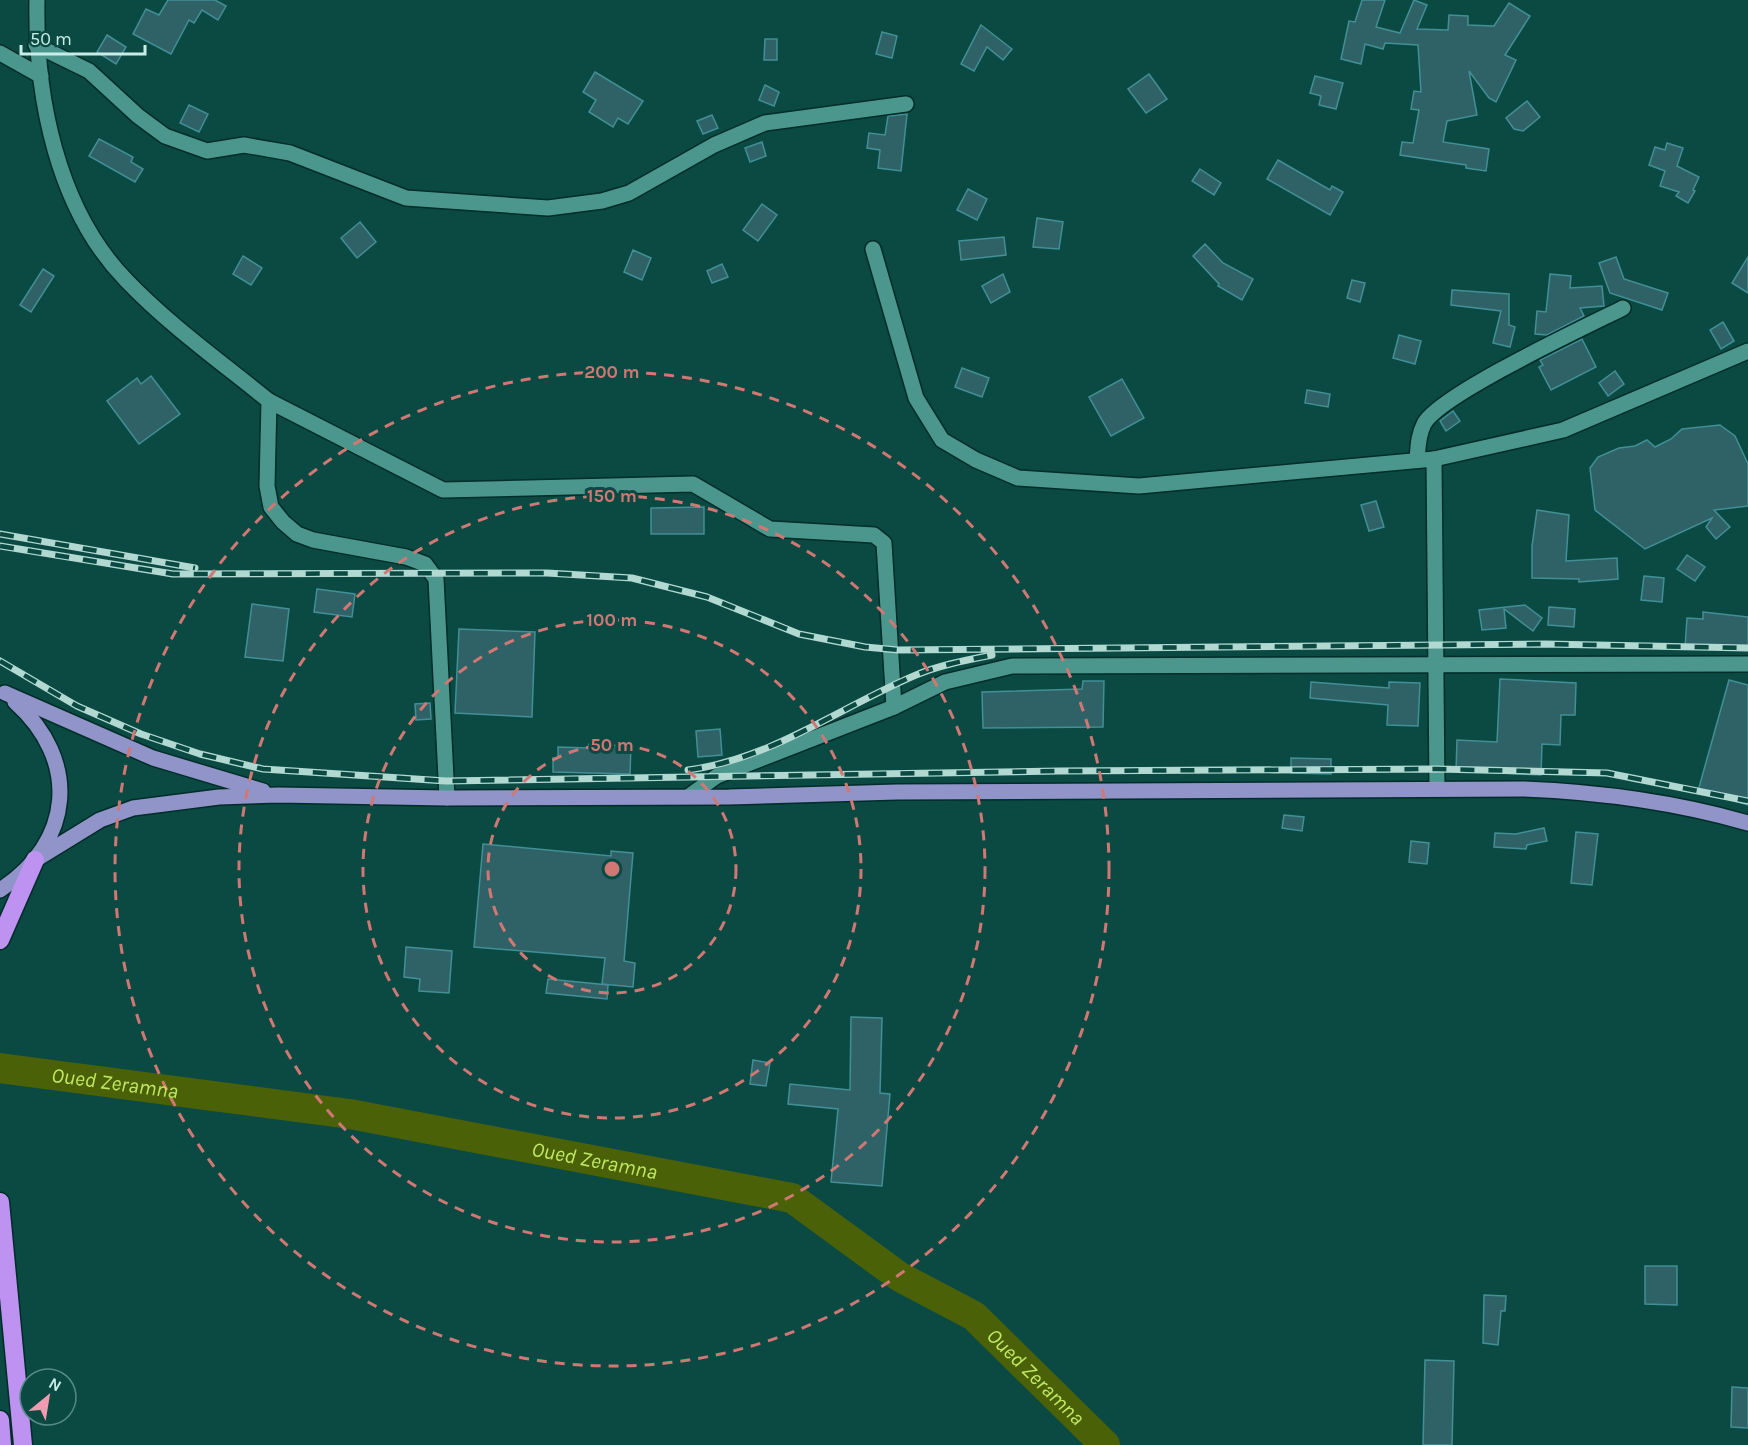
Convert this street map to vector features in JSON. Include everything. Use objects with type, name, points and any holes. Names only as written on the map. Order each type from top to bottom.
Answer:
[{"type":"highway","points":[[0,940],[35,860]]},
{"type":"highway","points":[[0,1202],[22,1445]]},
{"type":"highway","points":[[0,1420],[2,1445]]},
{"type":"main road","points":[[2,692],[153,758],[278,795]]},
{"type":"main road","points":[[2,692],[35,722],[53,750],[60,779],[60,804],[57,818],[35,860]]},
{"type":"main road","points":[[2,888],[35,860],[100,820],[133,808],[208,798],[278,795],[447,798],[1437,789],[1576,791],[1710,812],[1748,823]]},
{"type":"street","points":[[37,0],[36,45],[48,118],[64,174],[77,206],[106,254],[125,279],[269,401],[443,490],[693,484],[770,529],[874,535],[884,543],[894,707]]},
{"type":"street","points":[[36,45],[89,71],[138,116],[165,136],[207,151],[244,145],[290,153],[406,198],[548,208],[602,201],[629,193],[714,145],[765,123],[906,104]]},
{"type":"street","points":[[0,53],[41,76]]},
{"type":"street","points":[[873,249],[916,398],[942,440],[976,460],[1018,478],[1139,486],[1434,459],[1563,430],[1748,351]]},
{"type":"street","points":[[1417,460],[1419,434],[1430,416],[1480,382],[1623,308]]},
{"type":"street","points":[[269,401],[267,486],[272,507],[284,522],[297,534],[313,540],[406,557],[425,564],[436,579],[447,798]]},
{"type":"street","points":[[1434,459],[1434,666],[1437,789]]},
{"type":"street","points":[[689,796],[717,776],[894,707],[945,682],[1012,666],[1748,664]]},
{"type":"building","points":[[168,0],[215,0],[226,6],[218,20],[202,10],[194,23],[189,20],[171,54],[133,34],[146,9],[159,15]]},
{"type":"building","points":[[1362,0],[1385,0],[1376,27],[1400,33],[1414,0],[1427,5],[1417,29],[1448,30],[1449,15],[1468,16],[1468,25],[1494,26],[1509,3],[1530,16],[1505,55],[1516,60],[1496,102],[1489,98],[1469,71],[1477,115],[1447,121],[1443,142],[1489,149],[1486,171],[1466,168],[1466,165],[1400,155],[1402,142],[1413,143],[1419,110],[1411,109],[1414,91],[1421,92],[1418,45],[1385,43],[1383,49],[1365,44],[1361,64],[1341,59],[1349,21],[1355,22]]},
{"type":"building","points":[[981,25],[1012,49],[1003,60],[987,47],[974,71],[961,64]]},
{"type":"building","points":[[882,32],[897,36],[892,58],[876,54]]},
{"type":"building","points":[[107,35],[126,47],[116,64],[97,52]]},
{"type":"building","points":[[765,39],[777,39],[777,60],[764,60]]},
{"type":"building","points":[[595,72],[643,101],[628,124],[618,118],[613,127],[589,112],[596,100],[583,92]]},
{"type":"building","points":[[1149,74],[1167,99],[1146,113],[1128,89]]},
{"type":"building","points":[[1315,76],[1343,83],[1336,109],[1319,105],[1321,96],[1310,93]]},
{"type":"building","points":[[765,85],[779,92],[774,106],[759,100]]},
{"type":"building","points":[[1527,101],[1540,117],[1523,131],[1514,129],[1506,118]]},
{"type":"building","points":[[189,105],[208,114],[199,132],[180,123]]},
{"type":"building","points":[[907,114],[901,171],[878,168],[880,150],[867,148],[869,133],[885,135],[888,116]]},
{"type":"building","points":[[712,115],[718,128],[703,134],[697,121]]},
{"type":"building","points":[[99,139],[133,157],[131,162],[143,169],[135,182],[89,156]]},
{"type":"building","points":[[762,142],[766,156],[750,162],[745,148]]},
{"type":"building","points":[[1667,143],[1683,148],[1677,166],[1699,177],[1688,203],[1676,196],[1679,192],[1660,186],[1665,171],[1649,165],[1655,147],[1665,150]]},
{"type":"building","points":[[1278,160],[1330,190],[1332,186],[1343,192],[1330,215],[1267,179]]},
{"type":"building","points":[[1200,169],[1221,183],[1214,195],[1192,181]]},
{"type":"building","points":[[968,189],[987,199],[977,220],[957,210]]},
{"type":"building","points":[[762,204],[777,215],[758,241],[743,230]]},
{"type":"building","points":[[1037,218],[1063,222],[1059,249],[1033,247]]},
{"type":"building","points":[[360,222],[376,242],[357,258],[341,238]]},
{"type":"building","points":[[1004,237],[1006,255],[961,260],[959,241]]},
{"type":"building","points":[[1205,244],[1223,263],[1253,279],[1242,300],[1218,286],[1219,284],[1193,256]]},
{"type":"building","points":[[633,250],[651,258],[642,280],[624,272]]},
{"type":"building","points":[[243,256],[262,268],[251,285],[233,274]]},
{"type":"building","points":[[1616,257],[1624,279],[1668,293],[1662,310],[1610,293],[1599,263]]},
{"type":"building","points":[[1748,257],[1748,293],[1732,283]]},
{"type":"building","points":[[722,264],[728,277],[712,283],[707,271]]},
{"type":"building","points":[[43,269],[54,276],[31,312],[20,305]]},
{"type":"building","points":[[1003,274],[1010,292],[991,303],[982,286]]},
{"type":"building","points":[[1550,274],[1571,276],[1570,288],[1602,286],[1604,306],[1580,308],[1584,316],[1547,335],[1535,334],[1537,311],[1546,312]]},
{"type":"building","points":[[1352,280],[1365,283],[1360,302],[1347,298]]},
{"type":"building","points":[[1452,290],[1509,294],[1509,325],[1515,327],[1510,347],[1493,343],[1501,311],[1451,305]]},
{"type":"building","points":[[1723,322],[1734,341],[1721,349],[1710,330]]},
{"type":"building","points":[[1399,335],[1421,341],[1415,364],[1393,358]]},
{"type":"building","points":[[1582,339],[1596,367],[1551,390],[1539,367],[1543,365],[1540,360]]},
{"type":"building","points":[[962,368],[989,378],[982,397],[955,387]]},
{"type":"building","points":[[1615,371],[1624,384],[1608,396],[1599,383]]},
{"type":"building","points":[[151,376],[180,414],[139,444],[107,401],[137,378],[141,384]]},
{"type":"building","points":[[1122,379],[1144,418],[1111,436],[1089,397]]},
{"type":"building","points":[[1307,390],[1330,394],[1328,407],[1305,403]]},
{"type":"building","points":[[1453,411],[1460,421],[1446,431],[1440,421]]},
{"type":"building","points":[[1720,425],[1735,436],[1748,464],[1748,506],[1714,510],[1730,527],[1716,539],[1706,527],[1712,518],[1645,549],[1595,510],[1590,468],[1598,457],[1647,440],[1655,447],[1671,439],[1682,429]]},
{"type":"building","points":[[1376,501],[1384,527],[1369,531],[1361,505]]},
{"type":"building","points":[[704,507],[704,534],[651,534],[651,508]]},
{"type":"building","points":[[1537,510],[1569,515],[1566,561],[1617,558],[1618,579],[1579,582],[1579,579],[1532,578],[1532,546]]},
{"type":"building","points":[[1687,555],[1705,567],[1695,581],[1677,569]]},
{"type":"building","points":[[1644,576],[1664,578],[1662,602],[1641,600]]},
{"type":"building","points":[[317,589],[355,594],[352,617],[314,612]]},
{"type":"building","points":[[252,604],[289,609],[283,661],[245,657]]},
{"type":"building","points":[[1525,605],[1542,618],[1533,631],[1504,609],[1506,628],[1482,630],[1479,610]]},
{"type":"building","points":[[1549,607],[1575,609],[1574,627],[1548,625]]},
{"type":"building","points":[[1703,612],[1748,617],[1748,650],[1685,647],[1687,618],[1703,619]]},
{"type":"building","points":[[459,629],[535,632],[532,717],[455,713]]},
{"type":"building","points":[[1500,679],[1576,683],[1575,715],[1561,715],[1560,745],[1542,744],[1541,775],[1456,771],[1457,740],[1497,742]]},
{"type":"building","points":[[1729,680],[1748,685],[1748,805],[1698,791]]},
{"type":"building","points":[[1083,681],[1104,681],[1103,727],[983,728],[982,692],[1082,689]]},
{"type":"building","points":[[1311,682],[1389,688],[1389,682],[1420,683],[1418,726],[1387,725],[1388,705],[1310,698]]},
{"type":"building","points":[[430,703],[431,719],[416,720],[415,704]]},
{"type":"building","points":[[720,729],[722,755],[698,757],[696,731]]},
{"type":"building","points":[[589,744],[631,746],[630,774],[553,772],[553,758],[558,758],[558,747],[589,748]]},
{"type":"building","points":[[1291,758],[1331,759],[1331,774],[1291,773]]},
{"type":"building","points":[[1284,815],[1304,817],[1302,831],[1282,828]]},
{"type":"building","points":[[1544,828],[1547,841],[1527,845],[1526,849],[1494,847],[1495,833],[1516,834]]},
{"type":"building","points":[[1576,832],[1598,834],[1592,885],[1571,883]]},
{"type":"building","points":[[1411,841],[1429,843],[1427,864],[1409,862]]},
{"type":"building","points":[[483,844],[611,856],[611,851],[633,853],[624,961],[635,963],[633,987],[602,984],[605,958],[474,947]]},
{"type":"building","points":[[406,947],[452,951],[449,993],[419,991],[420,979],[404,977]]},
{"type":"building","points":[[548,979],[608,985],[607,999],[546,993]]},
{"type":"building","points":[[851,1017],[882,1018],[880,1093],[890,1094],[882,1186],[831,1182],[838,1109],[788,1104],[790,1084],[850,1090]]},
{"type":"building","points":[[753,1060],[770,1063],[766,1086],[750,1084]]},
{"type":"building","points":[[1645,1266],[1677,1266],[1677,1305],[1645,1304]]},
{"type":"building","points":[[1484,1295],[1506,1296],[1505,1311],[1501,1311],[1498,1345],[1483,1343]]},
{"type":"building","points":[[1425,1360],[1454,1361],[1452,1445],[1423,1445]]},
{"type":"building","points":[[1732,1387],[1748,1388],[1748,1428],[1731,1427]]},
{"type":"waterway","name":"Oued Zeramna","points":[[0,1068],[350,1114],[792,1198],[900,1277],[974,1316],[1105,1445]]},
{"type":"railway","points":[[0,534],[195,568]]},
{"type":"railway","points":[[0,546],[173,574],[547,573],[632,578],[707,597],[799,634],[865,647],[898,650],[1545,644],[1748,648]]},
{"type":"railway","points":[[688,770],[719,764],[777,744],[925,671],[992,655]]},
{"type":"railway","points":[[0,661],[77,706],[141,734],[200,754],[263,769],[446,781],[1059,771],[1437,769],[1607,773],[1748,801]]}]
